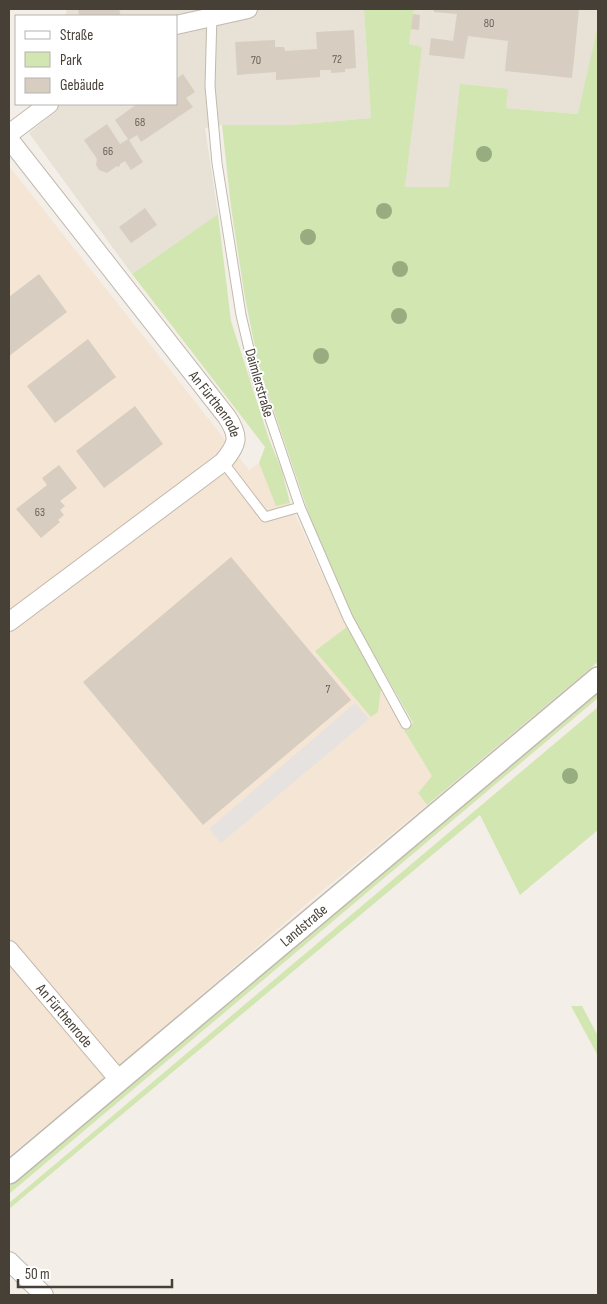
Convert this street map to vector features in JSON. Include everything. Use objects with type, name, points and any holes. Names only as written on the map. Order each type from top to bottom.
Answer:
[{"type":"street","points":[[178,24],[212,12],[248,9]]},
{"type":"street","points":[[9,134],[49,105]]},
{"type":"street","name":"An Fürthenrode","points":[[9,139],[227,416],[233,425],[237,441],[234,449],[224,462],[9,622]]},
{"type":"street","name":"Landstraße","points":[[9,1173],[598,678]]},
{"type":"street","name":"An Fürthenrode","points":[[9,950],[120,1081]]},
{"type":"street","points":[[9,1261],[44,1295]]},
{"type":"lane","name":"Daimlerstraße","points":[[212,12],[210,86],[216,153],[241,314],[255,374],[300,507],[348,618],[406,724]]},
{"type":"lane","points":[[224,462],[265,517],[300,507]]},
{"type":"shaded area","points":[[67,9],[364,9],[371,118],[291,125],[222,125],[205,128],[218,214],[132,274],[29,133],[55,112],[52,105],[178,105],[178,15],[65,15]]},
{"type":"shaded area","points":[[414,9],[598,9],[598,25],[579,114],[506,108],[449,187],[405,187],[421,47],[409,44]]},
{"type":"shaded area","points":[[9,166],[249,470],[259,463],[276,505],[290,503],[342,618],[404,730],[433,776],[418,793],[427,805],[310,901],[154,1036],[9,1156]]},
{"type":"shaded area","points":[[355,703],[369,719],[221,843],[209,829]]},
{"type":"green space","points":[[364,9],[414,9],[409,44],[422,47],[405,187],[449,187],[460,84],[508,89],[506,108],[578,114],[598,25],[598,662],[427,805],[418,793],[432,776],[404,730],[413,723],[349,611],[315,532],[259,367],[245,298],[231,207],[222,125],[291,125],[371,118]]},
{"type":"green space","points":[[218,214],[231,321],[269,439],[282,471],[290,503],[276,506],[259,463],[265,447],[132,274]]},
{"type":"green space","points":[[347,627],[381,688],[378,712],[371,717],[315,651]]},
{"type":"green space","points":[[598,690],[598,698],[9,1194],[9,1186]]},
{"type":"green space","points":[[598,707],[598,830],[520,895],[480,815],[9,1209],[9,1203]]},
{"type":"green space","points":[[571,1006],[582,1006],[598,1036],[598,1056]]},
{"type":"building","points":[[78,9],[119,9],[121,15],[79,15]]},
{"type":"building","points":[[434,9],[579,10],[572,78],[505,71],[508,41],[468,36],[464,59],[429,55],[431,38],[453,41],[457,14],[434,12]]},
{"type":"building","points":[[413,14],[420,15],[419,30],[411,29]]},
{"type":"building","points":[[354,30],[356,68],[345,69],[345,72],[331,73],[331,70],[320,70],[320,77],[276,80],[276,72],[237,75],[235,42],[275,40],[275,47],[284,47],[285,51],[317,49],[316,32]]},
{"type":"building","points":[[183,74],[195,92],[186,98],[193,107],[141,142],[137,135],[129,140],[143,162],[131,170],[125,161],[107,173],[99,170],[96,165],[97,159],[84,140],[107,124],[120,144],[128,139],[115,120],[136,105],[178,105],[178,78]]},
{"type":"building","points":[[145,208],[157,225],[131,243],[119,227]]},
{"type":"building","points":[[39,274],[67,312],[9,356],[9,297]]},
{"type":"building","points":[[88,339],[116,377],[55,423],[27,386]]},
{"type":"building","points":[[135,406],[163,444],[104,488],[76,451]]},
{"type":"building","points":[[59,465],[77,488],[60,501],[65,506],[60,510],[64,515],[58,520],[60,522],[41,538],[16,509],[47,485],[42,478]]},
{"type":"building","points":[[231,557],[351,700],[203,825],[83,682]]}]
